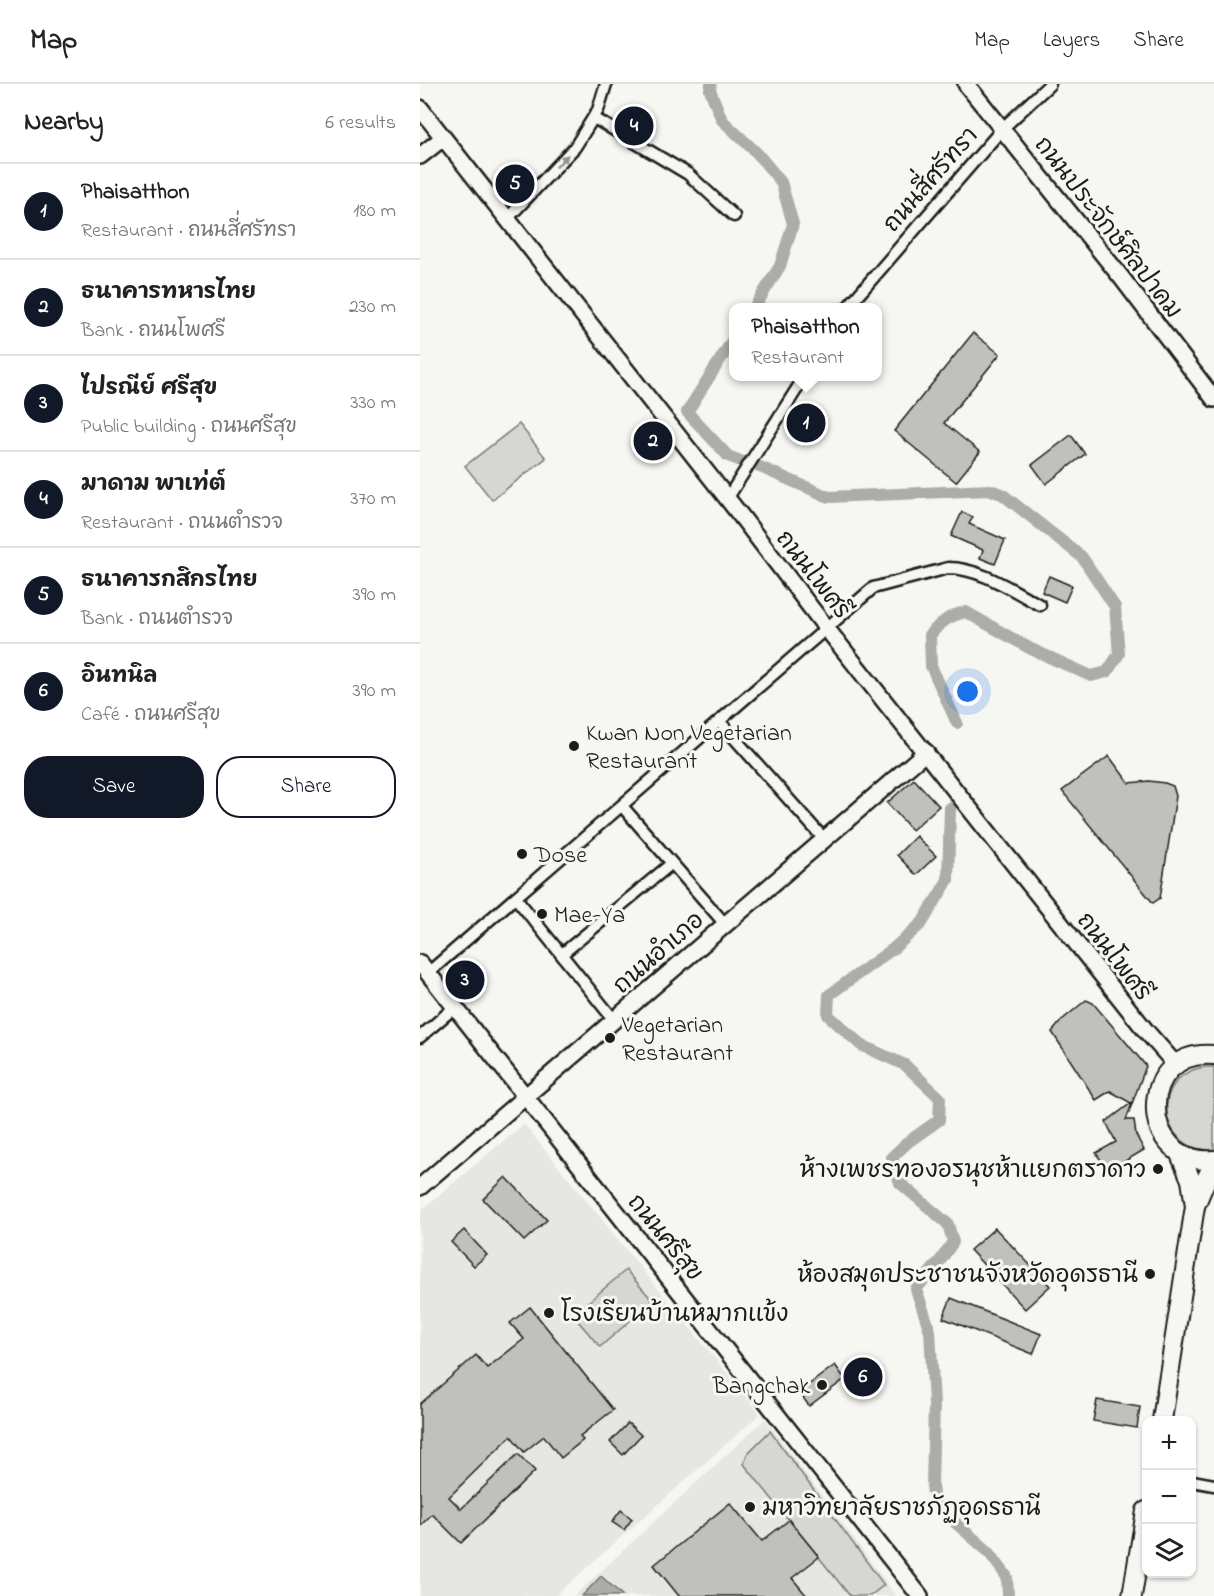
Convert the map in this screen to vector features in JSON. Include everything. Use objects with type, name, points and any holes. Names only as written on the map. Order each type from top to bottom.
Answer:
[{"type":"main road","name":"ถนนประจักษ์ศิลปาคม","points":[[966,84],[1121,276],[1214,399]]},
{"type":"main road","name":"ถนนโพศรี","points":[[420,108],[827,629],[1146,1032],[1176,1065]]},
{"type":"main road","points":[[420,156],[443,138]]},
{"type":"main road","name":"ถนนอำเภอ","points":[[420,1187],[926,752]]},
{"type":"main road","name":"ถนนศรีสุข","points":[[424,968],[920,1596]]},
{"type":"main road","points":[[1195,1206],[1191,1180],[1179,1152],[1159,1128],[1155,1105],[1161,1082],[1176,1065],[1190,1058],[1214,1054]]},
{"type":"main road","points":[[1179,1152],[1195,1158],[1214,1160]]},
{"type":"main road","points":[[1163,1416],[1195,1206],[1208,1175],[1214,1167]]},
{"type":"main road","points":[[1132,1596],[1144,1524]]},
{"type":"street","points":[[507,219],[575,147],[598,110],[606,84]]},
{"type":"street","name":"ถนนสี่ศรัทรา","points":[[851,303],[1003,128],[1050,84]]},
{"type":"street","points":[[594,118],[688,174],[734,216]]},
{"type":"street","points":[[727,499],[802,381]]},
{"type":"street","points":[[424,968],[516,898],[873,588],[948,568],[959,568],[981,574],[1040,604]]},
{"type":"street","points":[[720,722],[824,839]]},
{"type":"street","points":[[622,806],[725,924]]},
{"type":"street","points":[[562,954],[671,864]]},
{"type":"street","points":[[516,898],[614,1020]]},
{"type":"street","points":[[420,1037],[455,1007]]},
{"type":"street","points":[[1196,1482],[1214,1485]]},
{"type":"shaded area","points":[[519,424],[546,458],[492,500],[465,466]]},
{"type":"shaded area","points":[[1214,1067],[1214,1150],[1195,1148],[1180,1139],[1171,1127],[1167,1112],[1168,1097],[1175,1083],[1188,1072]]},
{"type":"shaded area","name":"โรงเรียนบ้านหมากแข้ง","points":[[524,1124],[760,1414],[555,1596],[420,1596],[420,1211]]},
{"type":"shaded area","points":[[626,1270],[653,1301],[600,1347],[573,1315]]},
{"type":"shaded area","name":"มหาวิทยาลัยราชภัฏอุดรธานี","points":[[765,1419],[896,1596],[574,1596]]},
{"type":"shaded area","points":[[770,1431],[884,1585],[870,1596],[850,1596],[744,1464],[747,1454]]},
{"type":"shaded area","points":[[601,1576],[623,1596],[582,1596]]},
{"type":"building","points":[[973,333],[1000,354],[944,423],[980,452],[956,482],[894,431]]},
{"type":"building","points":[[1071,435],[1085,454],[1046,484],[1032,465]]},
{"type":"building","points":[[962,512],[973,517],[969,524],[1005,540],[995,564],[980,558],[983,550],[951,536]]},
{"type":"building","points":[[1049,576],[1072,586],[1065,602],[1042,592]]},
{"type":"building","points":[[1109,756],[1129,783],[1149,781],[1165,783],[1173,786],[1176,796],[1160,898],[1153,903],[1062,791]]},
{"type":"building","points":[[914,779],[939,806],[912,830],[887,803]]},
{"type":"building","points":[[916,836],[936,856],[916,875],[897,855]]},
{"type":"building","points":[[1086,1000],[1093,1003],[1146,1066],[1126,1120],[1134,1120],[1136,1135],[1144,1150],[1108,1171],[1096,1153],[1116,1142],[1106,1122],[1131,1103],[1110,1091],[1096,1100],[1052,1032],[1062,1020]]},
{"type":"building","points":[[506,1177],[547,1220],[524,1241],[483,1199]]},
{"type":"building","points":[[995,1228],[1050,1286],[1025,1309],[970,1250]]},
{"type":"building","points":[[464,1230],[487,1255],[474,1266],[451,1242]]},
{"type":"building","points":[[951,1298],[1041,1334],[1033,1354],[943,1318]]},
{"type":"building","points":[[530,1307],[613,1410],[580,1436],[583,1440],[561,1458],[544,1436],[524,1452],[511,1436],[449,1497],[461,1509],[518,1454],[535,1471],[461,1543],[432,1514],[420,1526],[420,1404],[476,1355],[487,1368],[524,1339],[510,1323]]},
{"type":"building","name":"Bangchak","points":[[835,1365],[845,1379],[809,1406],[799,1392]]},
{"type":"building","points":[[1097,1400],[1140,1407],[1137,1428],[1093,1421]]},
{"type":"building","points":[[628,1423],[641,1435],[623,1455],[610,1442]]},
{"type":"building","points":[[730,1503],[762,1541],[789,1520],[819,1557],[792,1578],[807,1596],[679,1596],[654,1565]]},
{"type":"building","points":[[621,1510],[632,1519],[624,1530],[612,1522]]},
{"type":"waterway","points":[[711,84],[710,90],[722,120],[757,153],[781,182],[793,224],[780,266],[757,303]]},
{"type":"waterway","points":[[729,346],[687,412],[728,456],[741,461]]},
{"type":"waterway","points":[[760,467],[829,497],[990,490],[1002,494],[1082,557],[1115,607],[1119,654],[1107,672],[1091,676],[1031,649],[966,612],[955,615],[942,623],[930,635],[931,666],[957,723]]},
{"type":"waterway","points":[[950,808],[948,880],[922,923],[894,948],[829,995],[828,1015],[861,1045],[905,1065],[940,1098],[939,1120],[908,1142],[892,1157],[900,1183],[948,1224],[953,1242],[916,1289],[930,1331],[934,1404],[932,1486],[934,1501],[989,1552],[1007,1577],[1008,1596]]},
{"type":"place","name":"มาดาม พาเท่ต์","points":[[634,126]]},
{"type":"place","name":"ธนาคารกสิกรไทย","points":[[515,184]]},
{"type":"place","name":"Phaisatthon","points":[[806,423]]},
{"type":"place","name":"ธนาคารทหารไทย","points":[[653,441]]},
{"type":"place","name":"Kwan Non Vegetarian Restaurant","points":[[574,746]]},
{"type":"place","name":"Dose","points":[[522,854]]},
{"type":"place","name":"Mae-Ya","points":[[542,914]]},
{"type":"place","name":"ไปรณีย์ ศรีสุข","points":[[465,980]]},
{"type":"place","name":"Vegetarian Restaurant","points":[[610,1038]]},
{"type":"place","name":"ห้างเพชรทองอรนุชห้าแยกตราดาว","points":[[1158,1169]]},
{"type":"place","name":"ห้องสมุดประชาชนจังหวัดอุดรธานี","points":[[1150,1274]]},
{"type":"place","name":"โรงเรียนบ้านหมากแข้ง","points":[[549,1313]]},
{"type":"place","name":"อินทนิล","points":[[863,1377]]},
{"type":"place","name":"Bangchak","points":[[822,1385]]},
{"type":"place","name":"มหาวิทยาลัยราชภัฏอุดรธานี","points":[[750,1507]]}]
